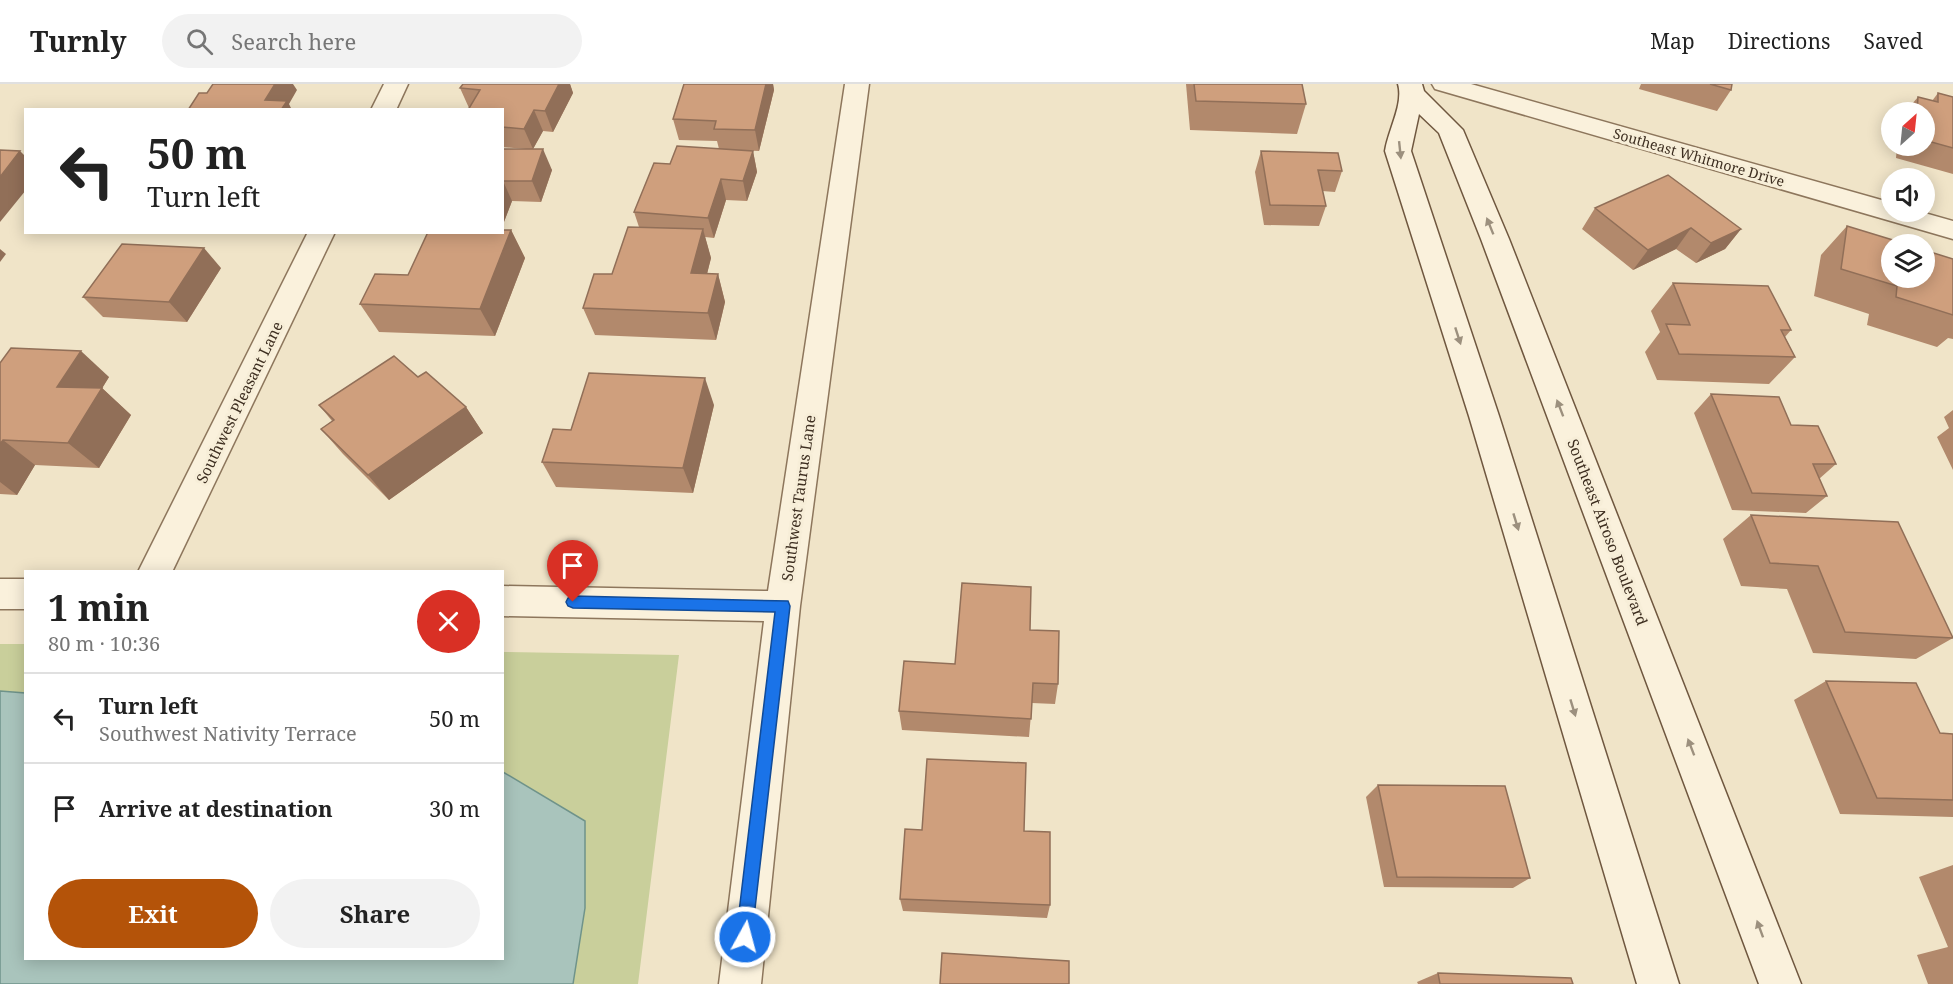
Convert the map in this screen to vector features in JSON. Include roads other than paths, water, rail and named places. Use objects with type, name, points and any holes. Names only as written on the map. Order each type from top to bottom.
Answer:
[{"type":"street","points":[[384,108],[396,84]]},
{"type":"street","name":"Southwest Taurus Lane","points":[[740,984],[783,606],[857,84]]},
{"type":"street","name":"Southeast Whitmore Drive","points":[[1444,84],[1953,230]]},
{"type":"street","name":"Southeast Airoso Boulevard","points":[[1411,89],[1398,151],[1484,416],[1658,984]]},
{"type":"street","name":"Southeast Airoso Boulevard","points":[[1411,89],[1450,129],[1495,239],[1780,984]]},
{"type":"street","name":"Southwest Pleasant Lane","points":[[156,570],[321,234]]},
{"type":"street","points":[[0,594],[24,594]]},
{"type":"street","points":[[504,601],[783,606]]},
{"type":"water","points":[[0,691],[24,693],[24,960],[504,960],[504,773],[585,821],[585,908],[573,984],[0,984]]}]
